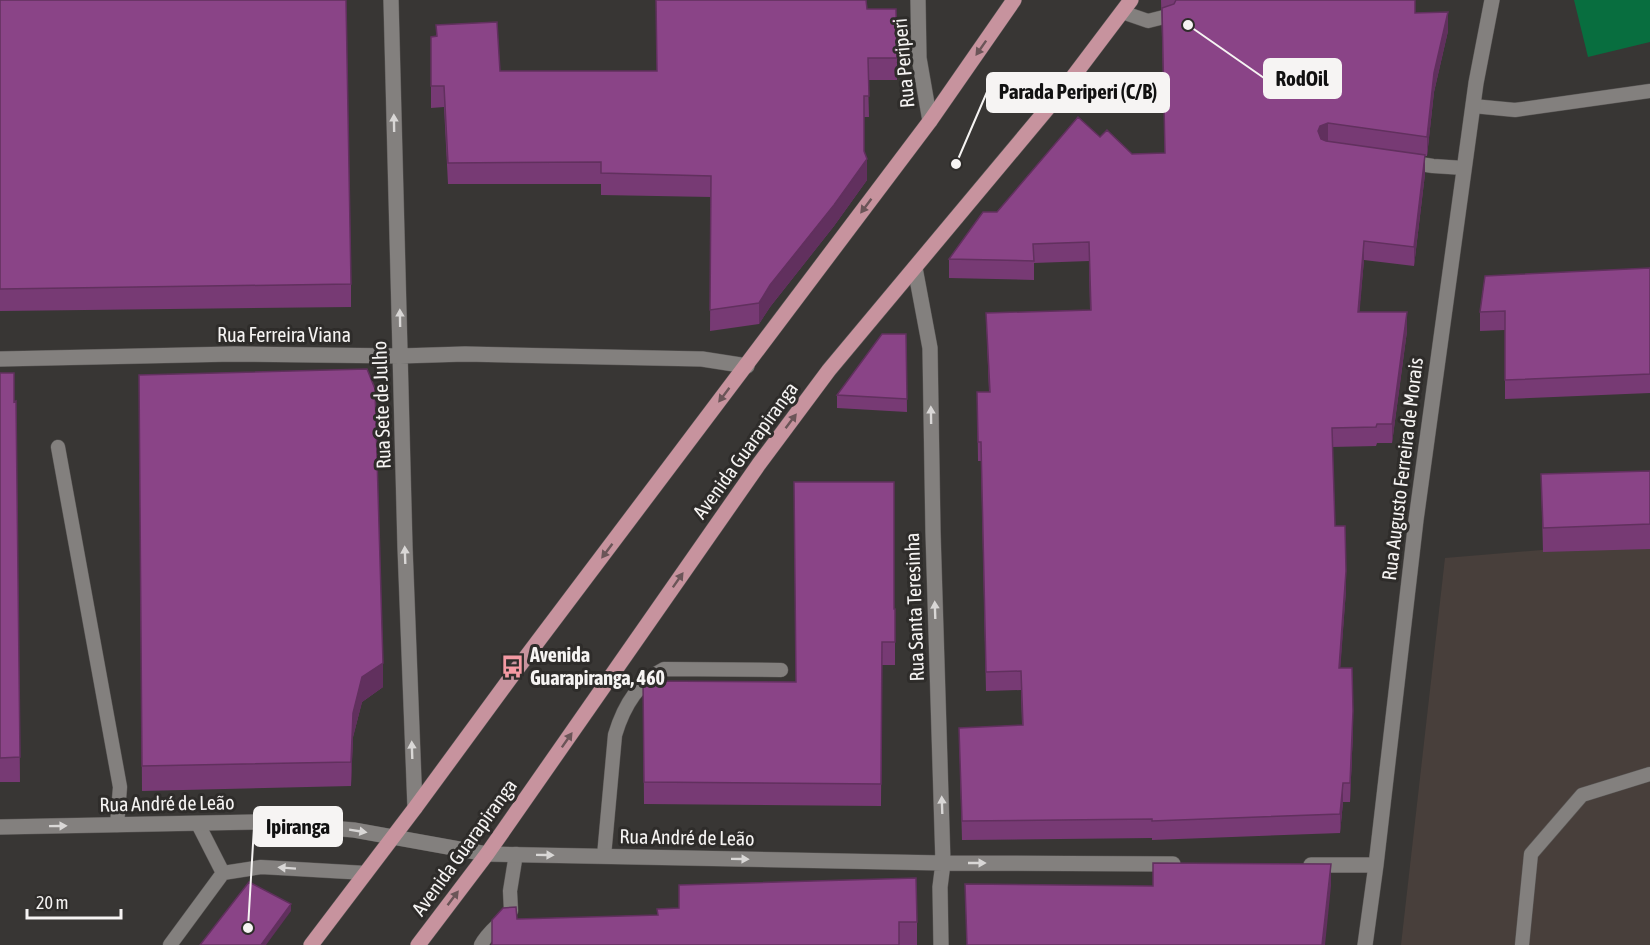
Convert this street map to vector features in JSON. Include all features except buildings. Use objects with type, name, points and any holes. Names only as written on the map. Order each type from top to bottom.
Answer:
[{"type":"main road","points":[[310,945],[393,838],[531,650],[930,122],[1014,0]]},
{"type":"main road","name":"Avenida Guarapiranga","points":[[418,945],[487,854],[759,464],[829,370],[1063,90],[1126,6]]},
{"type":"street","name":"Rua Sete de Julho","points":[[391,0],[405,546],[415,808]]},
{"type":"street","name":"Rua Periperi","points":[[918,0],[920,58],[930,122]]},
{"type":"street","name":"Rua Augusto Ferreira de Morais","points":[[1365,945],[1416,520],[1476,83],[1492,0]]},
{"type":"street","name":"Rua Santa Teresinha","points":[[915,268],[930,348],[933,543],[943,863],[940,887],[941,945]]},
{"type":"street","name":"Rua Ferreira Viana","points":[[0,359],[234,354],[400,356],[465,354],[702,359],[747,366]]},
{"type":"street","name":"Rua André de Leão","points":[[0,827],[255,822],[354,830],[487,854],[943,863],[1189,864]]},
{"type":"street","points":[[1294,865],[1376,866]]},
{"type":"lane","points":[[1126,6],[1148,21],[1168,16]]},
{"type":"lane","points":[[1473,106],[1515,110],[1650,91]]},
{"type":"lane","points":[[1398,161],[1464,168]]},
{"type":"lane","points":[[58,447],[120,787],[117,825]]},
{"type":"lane","points":[[604,856],[615,735],[629,703],[645,681],[664,669],[781,670]]},
{"type":"lane","points":[[1522,945],[1531,854],[1582,795],[1650,774]]},
{"type":"lane","points":[[198,824],[223,873]]},
{"type":"lane","points":[[481,945],[487,934],[498,926],[511,911],[510,891],[516,854]]},
{"type":"lane","points":[[170,945],[223,873],[261,867],[366,873]]},
{"type":"shaded area","points":[[1650,541],[1650,945],[1401,945],[1445,558]]},
{"type":"green space","points":[[1574,0],[1650,0],[1650,42],[1588,57]]},
{"type":"place","name":"RodOil","points":[[1188,25]]},
{"type":"place","name":"Parada Periperi (C/B)","points":[[956,164]]},
{"type":"place","name":"Avenida Guarapiranga, 460","points":[[512,666]]},
{"type":"place","name":"Ipiranga","points":[[248,928]]}]
